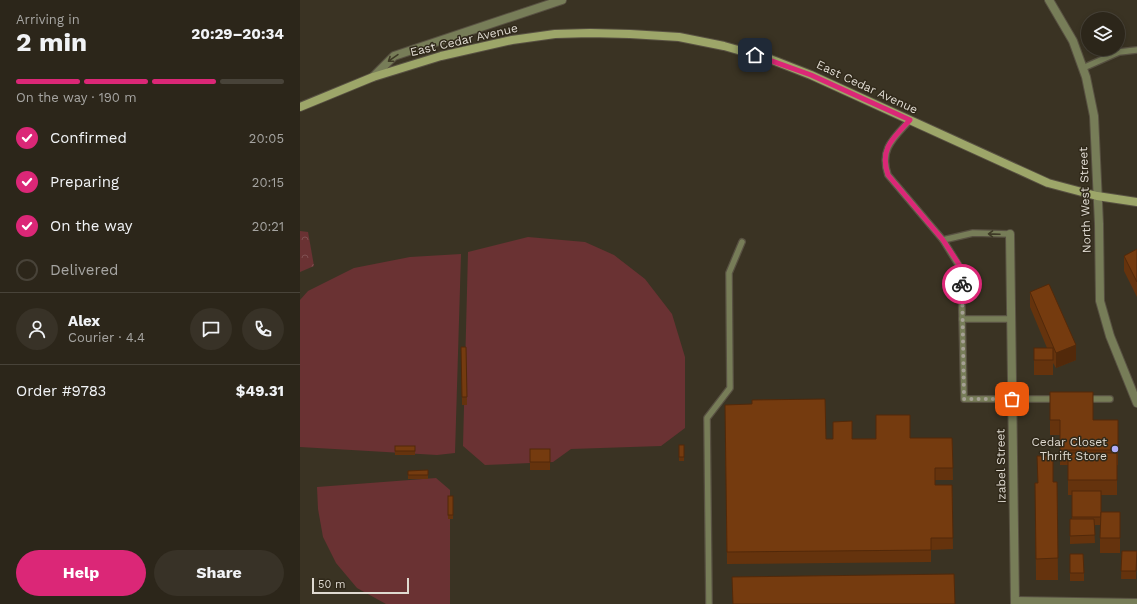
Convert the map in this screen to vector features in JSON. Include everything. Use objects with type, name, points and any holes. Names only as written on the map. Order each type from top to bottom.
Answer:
[{"type":"main road","name":"East Cedar Avenue","points":[[300,107],[373,77],[441,56],[512,40],[555,34],[590,33],[672,37],[724,46],[770,59],[811,75],[1048,183],[1097,196],[1137,202]]},
{"type":"street","points":[[373,77],[394,56],[562,0]]},
{"type":"street","name":"North West Street","points":[[1049,0],[1073,41],[1083,68],[1094,116],[1099,224],[1100,301],[1110,336],[1137,403]]},
{"type":"street","name":"Izabel Street","points":[[1010,234],[1015,603]]},
{"type":"street","points":[[1015,603],[1137,603]]},
{"type":"lane","points":[[1083,68],[1119,52],[1137,50]]},
{"type":"lane","points":[[910,120],[890,141],[884,159],[885,166],[888,175],[943,240],[962,269],[964,399],[1065,399]]},
{"type":"lane","points":[[943,240],[973,233],[1010,234]]},
{"type":"lane","points":[[709,604],[707,418],[730,388],[729,273],[742,242]]},
{"type":"lane","points":[[962,319],[1011,319]]},
{"type":"lane","points":[[1080,399],[1110,399]]},
{"type":"green space","points":[[300,231],[308,232],[314,266],[300,272]]},
{"type":"green space","points":[[528,237],[585,242],[614,255],[645,279],[672,314],[685,357],[685,428],[661,446],[571,449],[553,462],[485,465],[463,446],[468,252]]},
{"type":"green space","points":[[461,254],[455,453],[437,455],[300,447],[300,300],[308,291],[354,268],[410,257]]},
{"type":"green space","points":[[436,478],[450,490],[450,604],[386,604],[357,588],[336,563],[323,537],[318,509],[317,487]]},
{"type":"building","points":[[1137,249],[1137,282],[1124,256]]},
{"type":"building","points":[[1049,284],[1076,345],[1056,353],[1030,292]]},
{"type":"building","points":[[461,347],[466,347],[467,397],[462,397]]},
{"type":"building","points":[[1034,348],[1053,348],[1053,360],[1034,360]]},
{"type":"building","points":[[1050,392],[1093,392],[1093,420],[1118,420],[1118,450],[1060,450],[1060,420],[1050,420]]},
{"type":"building","points":[[825,399],[826,439],[833,439],[833,422],[852,421],[852,439],[876,439],[876,415],[910,415],[910,438],[952,438],[953,468],[935,468],[935,485],[952,485],[953,538],[931,538],[931,550],[727,552],[725,405],[752,404],[752,400]]},
{"type":"building","points":[[679,445],[684,445],[684,457],[679,457]]},
{"type":"building","points":[[395,446],[415,446],[415,451],[395,451]]},
{"type":"building","points":[[530,449],[550,449],[550,462],[530,462]]},
{"type":"building","points":[[1068,453],[1117,453],[1117,480],[1068,480]]},
{"type":"building","points":[[1037,456],[1053,456],[1053,482],[1057,482],[1058,558],[1036,559],[1035,483],[1038,483]]},
{"type":"building","points":[[428,470],[428,475],[408,475],[408,471]]},
{"type":"building","points":[[1072,491],[1101,491],[1101,517],[1072,517]]},
{"type":"building","points":[[448,496],[453,496],[453,515],[448,515]]},
{"type":"building","points":[[1101,512],[1120,512],[1120,538],[1100,538]]},
{"type":"building","points":[[1070,519],[1094,519],[1095,535],[1070,536]]},
{"type":"building","points":[[1122,551],[1137,551],[1136,571],[1121,571]]},
{"type":"building","points":[[1070,554],[1083,554],[1084,573],[1070,573]]},
{"type":"building","points":[[954,574],[955,604],[733,604],[732,577]]},
{"type":"way so far","points":[[962,284],[964,399],[1012,399]]},
{"type":"place","name":"Cedar Closet Thrift Store","points":[[1115,449]]},
{"type":"route","points":[[755,55],[770,59],[811,75],[910,120],[890,141],[884,159],[885,166],[888,175],[943,240],[962,269],[962,284]]}]
